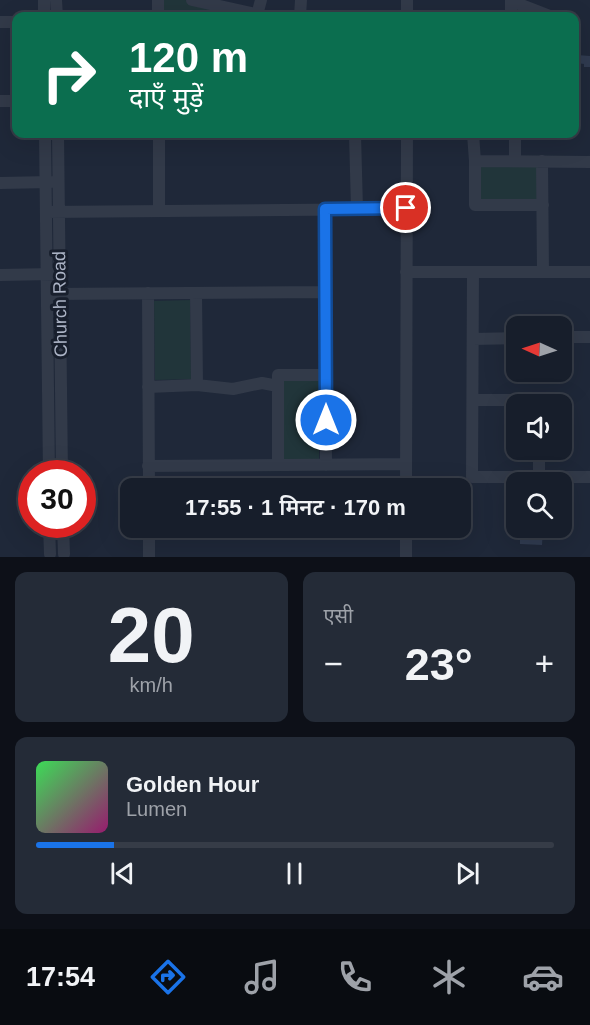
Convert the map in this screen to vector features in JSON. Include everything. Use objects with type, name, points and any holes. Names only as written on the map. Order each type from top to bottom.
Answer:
[{"type":"street","points":[[192,0],[244,12]]},
{"type":"street","points":[[511,0],[540,12]]},
{"type":"street","name":"Church Road","points":[[46,138],[59,212],[62,460]]},
{"type":"street","name":"Church Road","points":[[49,460],[46,212],[58,138]]},
{"type":"street","points":[[159,138],[159,211]]},
{"type":"street","points":[[356,138],[357,209]]},
{"type":"street","points":[[406,478],[407,138]]},
{"type":"street","points":[[473,138],[475,204],[543,205]]},
{"type":"street","points":[[514,138],[515,161]]},
{"type":"street","points":[[475,161],[590,162]]},
{"type":"street","points":[[542,161],[543,272]]},
{"type":"street","points":[[0,183],[52,182]]},
{"type":"street","points":[[46,212],[406,208]]},
{"type":"street","points":[[325,209],[326,465]]},
{"type":"street","points":[[406,272],[590,272]]},
{"type":"street","points":[[473,272],[472,477],[506,477]]},
{"type":"street","points":[[0,276],[60,274]]},
{"type":"street","points":[[47,294],[326,292]]},
{"type":"street","points":[[148,293],[149,478]]},
{"type":"street","points":[[196,293],[197,385]]},
{"type":"street","points":[[572,337],[590,337]]},
{"type":"street","points":[[473,339],[506,338]]},
{"type":"street","points":[[278,465],[278,375],[326,375]]},
{"type":"street","points":[[148,387],[197,385],[233,389],[262,383],[278,386]]},
{"type":"street","points":[[472,400],[506,400]]},
{"type":"street","points":[[148,466],[406,464]]},
{"type":"street","points":[[572,477],[590,477]]},
{"type":"street","points":[[48,538],[47,556],[60,553],[66,556]]},
{"type":"street","points":[[64,538],[66,556]]},
{"type":"street","points":[[149,538],[149,557]]},
{"type":"street","points":[[406,538],[406,557]]},
{"type":"green space","points":[[162,0],[185,0],[234,12],[162,12]]},
{"type":"green space","points":[[479,164],[538,165],[538,200],[479,200]]},
{"type":"green space","points":[[190,300],[191,379],[155,380],[154,301]]},
{"type":"green space","points":[[284,380],[319,381],[319,461],[283,461]]},
{"type":"building","points":[[579,55],[590,56],[590,67],[584,67],[584,64],[579,63]]},
{"type":"building","points":[[520,538],[542,538],[542,545],[520,544]]},
{"type":"route","points":[[326,420],[325,209],[406,208]]}]
